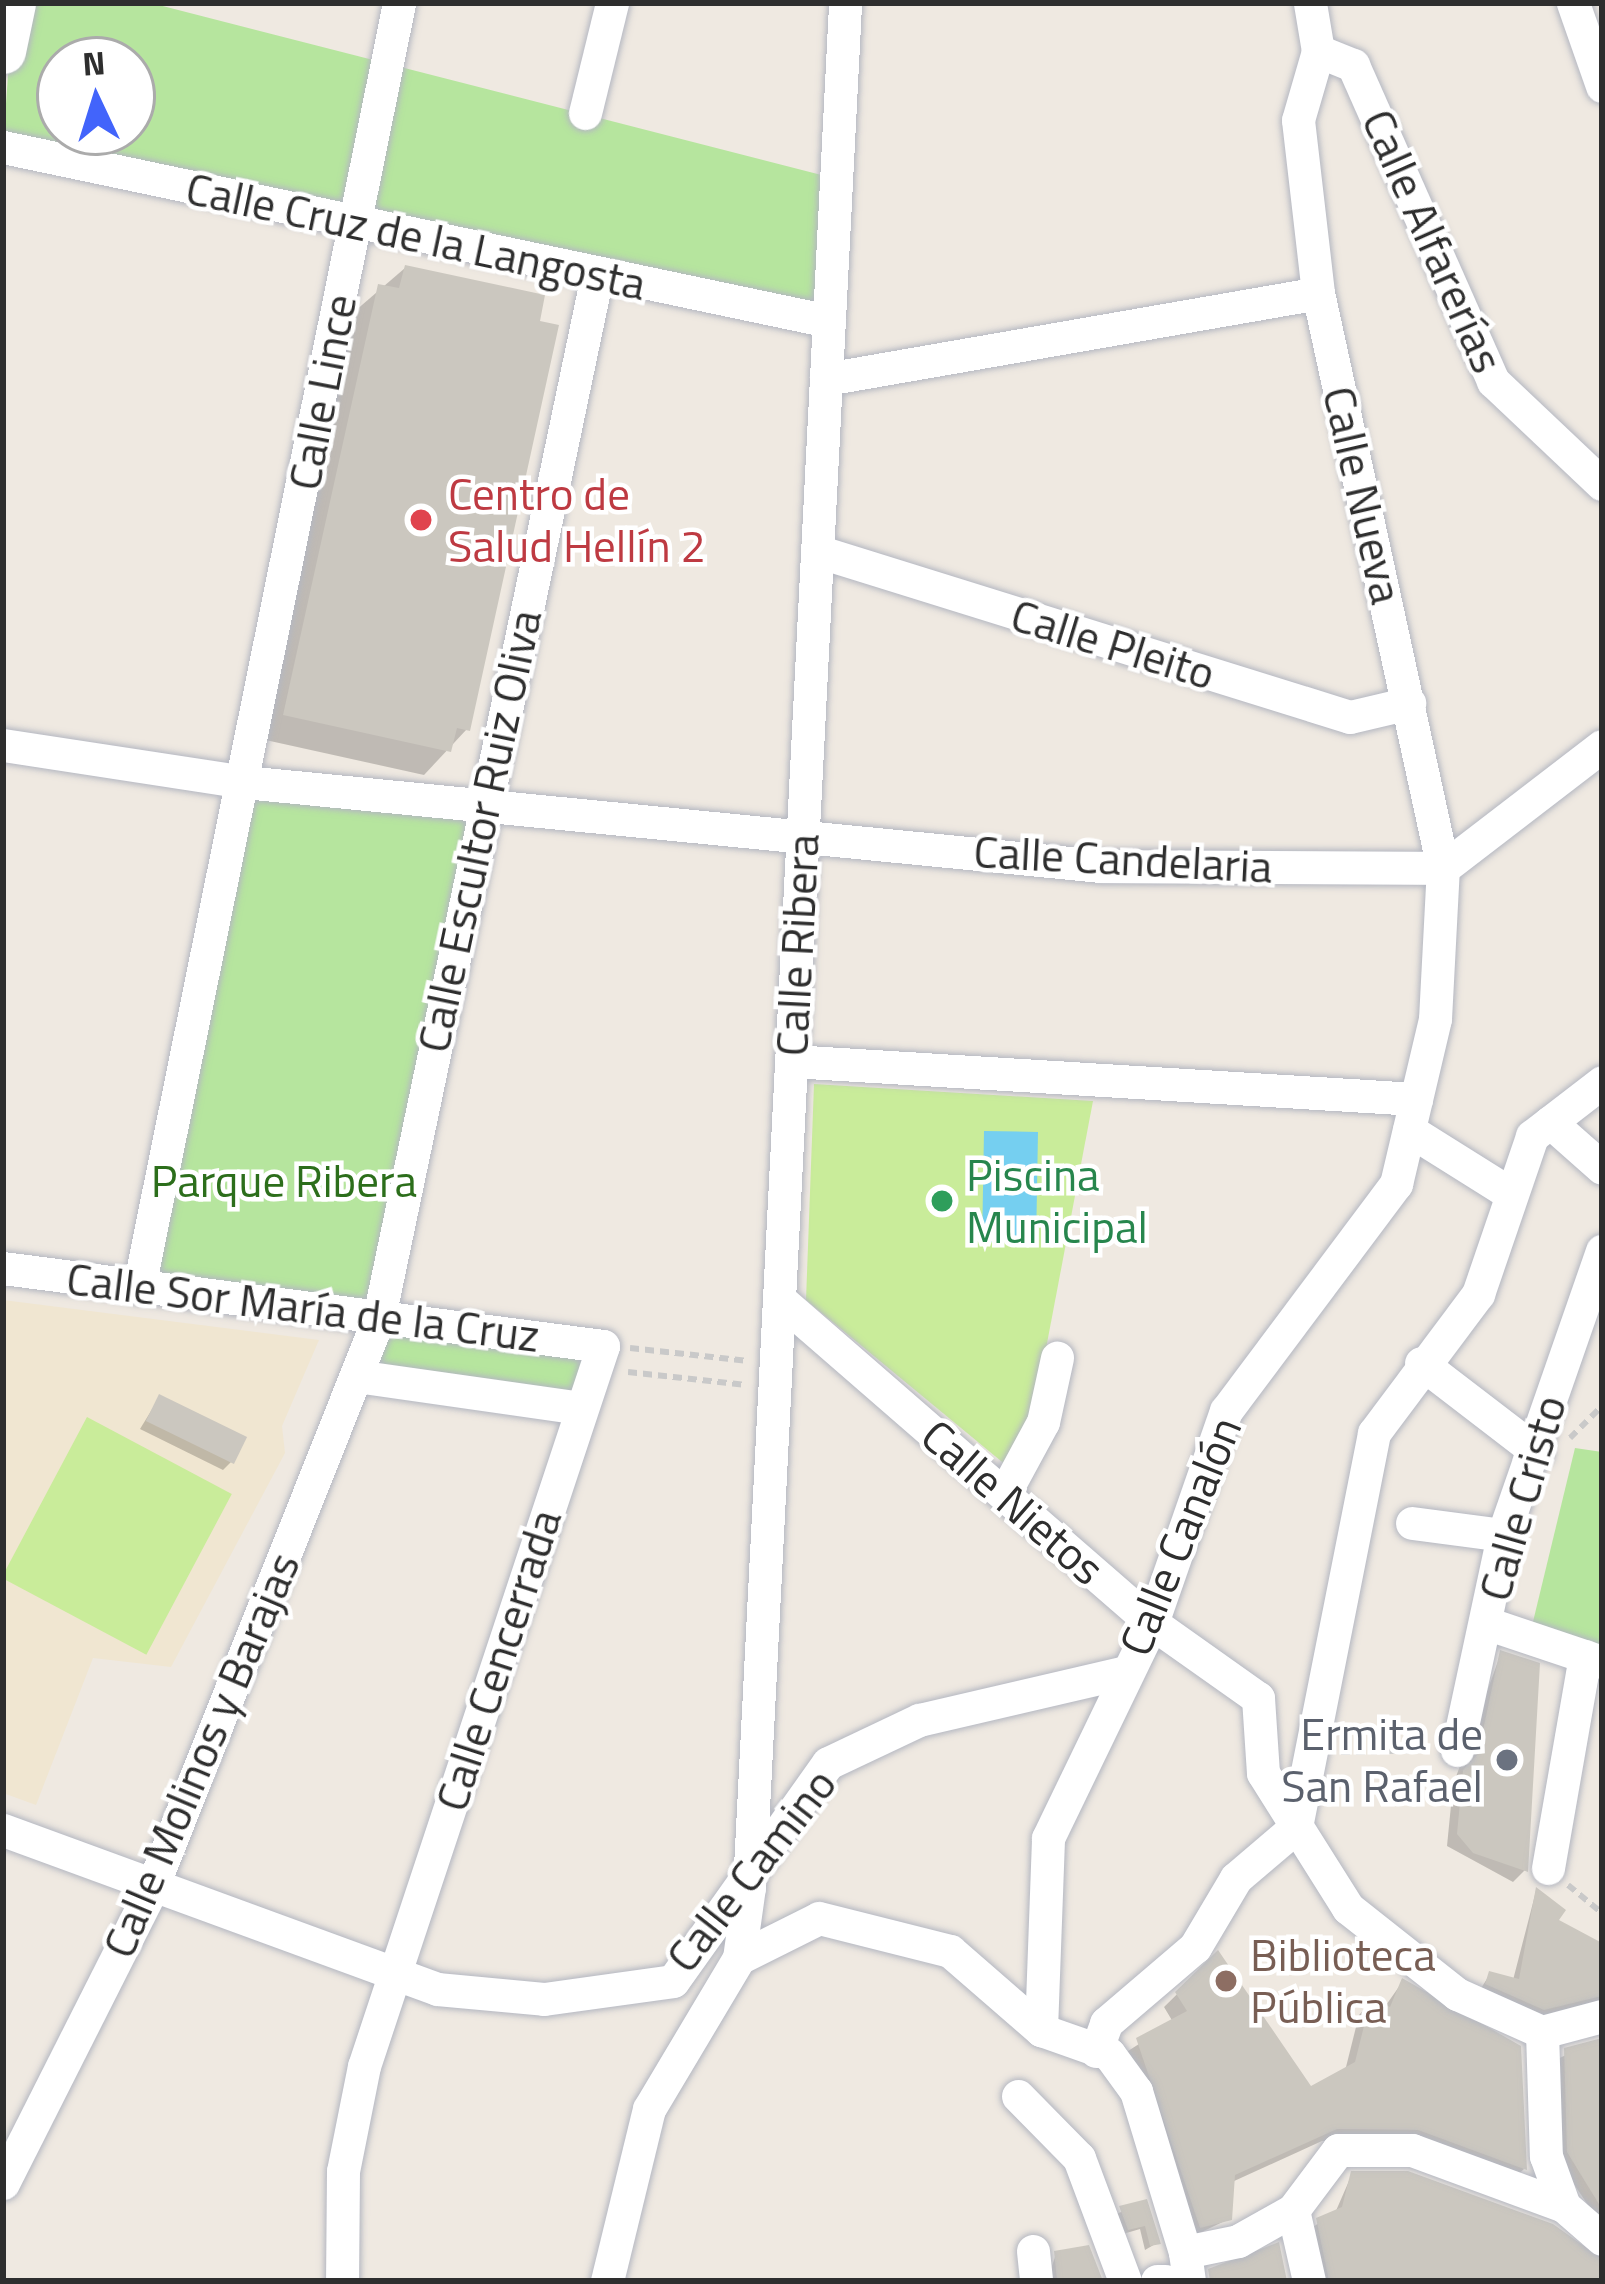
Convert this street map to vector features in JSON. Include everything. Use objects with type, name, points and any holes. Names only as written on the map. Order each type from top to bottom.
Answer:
[{"type":"street","points":[[3,51],[13,3]]},
{"type":"street","name":"Calle Lince","points":[[139,1287],[398,3]]},
{"type":"street","points":[[585,113],[612,3]]},
{"type":"street","name":"Calle Ribera","points":[[739,1958],[749,1887],[845,3]]},
{"type":"street","points":[[1310,3],[1318,51]]},
{"type":"street","points":[[1573,3],[1602,86]]},
{"type":"street","name":"Calle Nueva","points":[[1318,51],[1298,120],[1318,293],[1443,868]]},
{"type":"street","name":"Calle Alfarerías","points":[[1318,51],[1353,65],[1493,382],[1602,484]]},
{"type":"street","name":"Calle Cruz de la Langosta","points":[[3,147],[355,227],[830,321]]},
{"type":"street","name":"Calle Escultor Ruiz Oliva","points":[[379,1317],[597,275]]},
{"type":"street","points":[[826,379],[1318,293]]},
{"type":"street","name":"Calle Pleito","points":[[818,551],[1350,718],[1409,703]]},
{"type":"street","name":"Calle Candelaria","points":[[3,745],[244,782],[1100,866],[1443,868]]},
{"type":"street","points":[[1443,868],[1602,746]]},
{"type":"street","name":"Calle Canalón","points":[[1041,2030],[1048,1838],[1125,1672],[1153,1623],[1226,1411],[1361,1244],[1396,1184],[1435,1019],[1443,868]]},
{"type":"street","points":[[791,1061],[1413,1114],[1511,1194]]},
{"type":"street","points":[[1096,2051],[1106,2023],[1196,1947],[1236,1877],[1296,1827],[1374,1433],[1421,1364],[1478,1294],[1532,1136],[1602,1082]]},
{"type":"street","points":[[1550,1122],[1602,1168]]},
{"type":"street","name":"Calle Cristo","points":[[1457,1750],[1503,1535],[1537,1452],[1602,1251]]},
{"type":"street","name":"Calle Sor María de la Cruz","points":[[3,1268],[379,1317],[599,1357]]},
{"type":"street","name":"Calle Nietos","points":[[779,1299],[1153,1623],[1258,1698],[1263,1773],[1296,1827]]},
{"type":"street","name":"Calle Molinos y Barajas","points":[[3,2183],[152,1890],[379,1317]]},
{"type":"street","name":"Calle Cencerrada","points":[[393,1975],[599,1357]]},
{"type":"street","points":[[1004,1494],[1028,1460],[1057,1358]]},
{"type":"street","points":[[1421,1364],[1537,1452]]},
{"type":"street","points":[[356,1376],[582,1408]]},
{"type":"street","points":[[1412,1522],[1503,1535]]},
{"type":"street","points":[[1486,1623],[1593,1659],[1548,1868]]},
{"type":"street","name":"Calle Camino","points":[[3,1830],[152,1890],[393,1975],[544,1999],[673,1982],[749,1887],[828,1763],[920,1720],[1125,1672]]},
{"type":"street","points":[[1296,1827],[1348,1908],[1457,1994],[1542,2032],[1602,2016]]},
{"type":"street","points":[[607,2281],[649,2109],[739,1958],[819,1918],[950,1952],[1041,2030],[1109,2054],[1153,2124],[1187,2267],[1293,2210],[1338,2150],[1412,2150],[1564,2206],[1602,2239]]},
{"type":"street","points":[[345,2280],[343,2171],[393,1975]]},
{"type":"street","points":[[1542,2032],[1546,2156],[1564,2206]]},
{"type":"street","points":[[1018,2096],[1079,2158],[1125,2281]]},
{"type":"street","points":[[1293,2210],[1309,2281]]},
{"type":"path","points":[[599,1357],[775,1376]]},
{"type":"path","points":[[599,1357],[775,1376]]},
{"type":"path","points":[[1314,1750],[1457,1750]]},
{"type":"path","points":[[1548,1868],[1602,1913]]},
{"type":"shaded area","points":[[3,1300],[319,1340],[282,1426],[285,1453],[171,1667],[93,1658],[36,1805],[3,1793]]},
{"type":"green space","points":[[13,3],[151,3],[837,179],[829,321],[46,156],[156,156],[156,36],[36,36],[36,154],[3,147]]},
{"type":"green space","name":"Parque Ribera","points":[[244,782],[483,807],[379,1317],[603,1346],[582,1408],[356,1376],[379,1318],[139,1287]]},
{"type":"green space","name":"Piscina Municipal","points":[[814,1084],[1093,1101],[1033,1417],[1007,1466],[806,1300]]},
{"type":"green space","points":[[87,1417],[232,1494],[146,1655],[3,1578]]},
{"type":"green space","points":[[1575,1448],[1602,1452],[1602,1653],[1531,1630]]},
{"type":"water","points":[[984,1131],[1038,1132],[1036,1243],[982,1242]]},
{"type":"building","name":"Centro de Salud Hellín 2","points":[[405,265],[545,295],[540,321],[559,325],[470,731],[457,728],[451,752],[283,715],[378,284],[399,288]]},
{"type":"building","points":[[159,1394],[247,1437],[234,1464],[146,1421]]},
{"type":"building","points":[[1500,1650],[1540,1663],[1528,1872],[1473,1853],[1457,1834],[1463,1770],[1478,1754]]},
{"type":"building","points":[[1536,1887],[1566,1910],[1559,1920],[1602,1943],[1602,1996],[1544,2010],[1485,1984],[1489,1971],[1519,1979]]},
{"type":"building","points":[[1218,1950],[1311,2086],[1355,2062],[1371,1998],[1390,2007],[1402,1978],[1521,2046],[1527,2170],[1418,2130],[1337,2129],[1235,2175],[1232,2220],[1200,2228],[1136,2038],[1187,2011],[1175,1992]]},
{"type":"building","points":[[1602,2038],[1602,2209],[1567,2152],[1564,2048]]},
{"type":"building","points":[[1351,2171],[1408,2171],[1553,2224],[1602,2259],[1602,2281],[1329,2281],[1316,2218],[1342,2207]]},
{"type":"building","points":[[1147,2199],[1161,2244],[1150,2246],[1145,2226],[1128,2230],[1119,2206]]},
{"type":"building","points":[[1279,2242],[1287,2281],[1210,2281],[1208,2269]]},
{"type":"building","points":[[1089,2245],[1103,2281],[1057,2281],[1054,2251]]},
{"type":"place","name":"Centro de Salud Hellín 2","points":[[421,520]]},
{"type":"place","name":"Piscina Municipal","points":[[942,1201]]},
{"type":"place","name":"Ermita de San Rafael","points":[[1507,1760]]},
{"type":"place","name":"Biblioteca Pública","points":[[1226,1981]]}]
